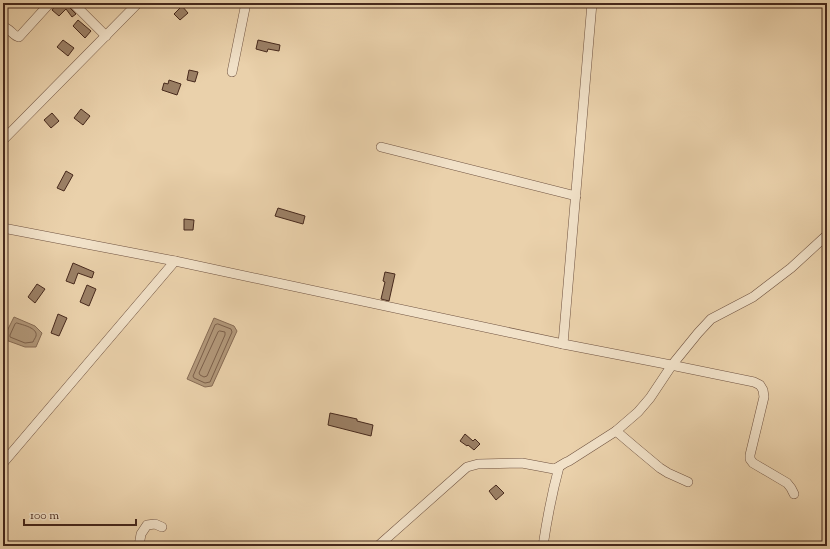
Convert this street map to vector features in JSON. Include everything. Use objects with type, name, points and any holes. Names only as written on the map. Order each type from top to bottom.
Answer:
[{"type":"street","points":[[3,27],[7,28],[17,37],[20,37],[50,3]]},
{"type":"street","points":[[73,3],[106,36]]},
{"type":"street","points":[[3,140],[138,3]]},
{"type":"street","points":[[232,72],[246,3]]},
{"type":"street","points":[[564,344],[592,3]]},
{"type":"street","points":[[381,147],[576,196]]},
{"type":"street","points":[[3,228],[175,261],[564,344],[754,382],[760,385],[764,397],[750,459],[753,463],[787,483],[794,494]]},
{"type":"street","points":[[543,546],[553,490],[559,467],[562,463],[569,461],[616,431],[638,412],[650,398],[665,364],[711,319],[753,297],[791,268],[827,235]]},
{"type":"street","points":[[3,463],[175,261]]},
{"type":"street","points":[[616,431],[668,474],[688,482]]},
{"type":"street","points":[[378,546],[467,467],[478,464],[522,463],[554,469],[559,467]]},
{"type":"street","points":[[139,546],[141,534],[147,525],[155,524],[162,527]]},
{"type":"water","points":[[14,317],[35,326],[42,333],[36,347],[25,347],[3,339]]},
{"type":"water","points":[[214,318],[234,326],[237,331],[212,386],[205,387],[187,379]]},
{"type":"building","points":[[57,3],[67,3],[76,14],[72,17],[66,9],[59,16],[52,10]]},
{"type":"building","points":[[182,6],[188,13],[180,20],[174,14]]},
{"type":"building","points":[[78,20],[91,31],[85,38],[73,26]]},
{"type":"building","points":[[63,40],[74,48],[68,56],[57,47]]},
{"type":"building","points":[[258,40],[280,45],[279,51],[268,49],[267,52],[256,49]]},
{"type":"building","points":[[189,70],[198,72],[195,82],[187,80]]},
{"type":"building","points":[[169,80],[181,84],[177,95],[162,90],[164,83],[168,84]]},
{"type":"building","points":[[81,109],[90,116],[83,125],[74,118]]},
{"type":"building","points":[[52,113],[59,121],[51,128],[44,120]]},
{"type":"building","points":[[66,171],[73,175],[64,191],[57,188]]},
{"type":"building","points":[[278,208],[305,216],[303,224],[275,216]]},
{"type":"building","points":[[184,219],[194,220],[193,230],[184,230]]},
{"type":"building","points":[[73,263],[94,272],[92,278],[78,273],[74,284],[66,281]]},
{"type":"building","points":[[385,272],[395,274],[389,301],[381,299],[385,282],[383,281]]},
{"type":"building","points":[[37,284],[45,289],[35,303],[28,297]]},
{"type":"building","points":[[87,285],[96,289],[89,306],[80,302]]},
{"type":"building","points":[[58,314],[67,318],[59,336],[51,333]]},
{"type":"building","points":[[330,413],[357,419],[357,421],[373,425],[371,436],[328,425]]},
{"type":"building","points":[[465,434],[473,441],[475,439],[480,444],[474,450],[460,441]]},
{"type":"building","points":[[496,485],[504,493],[496,500],[489,491]]}]
